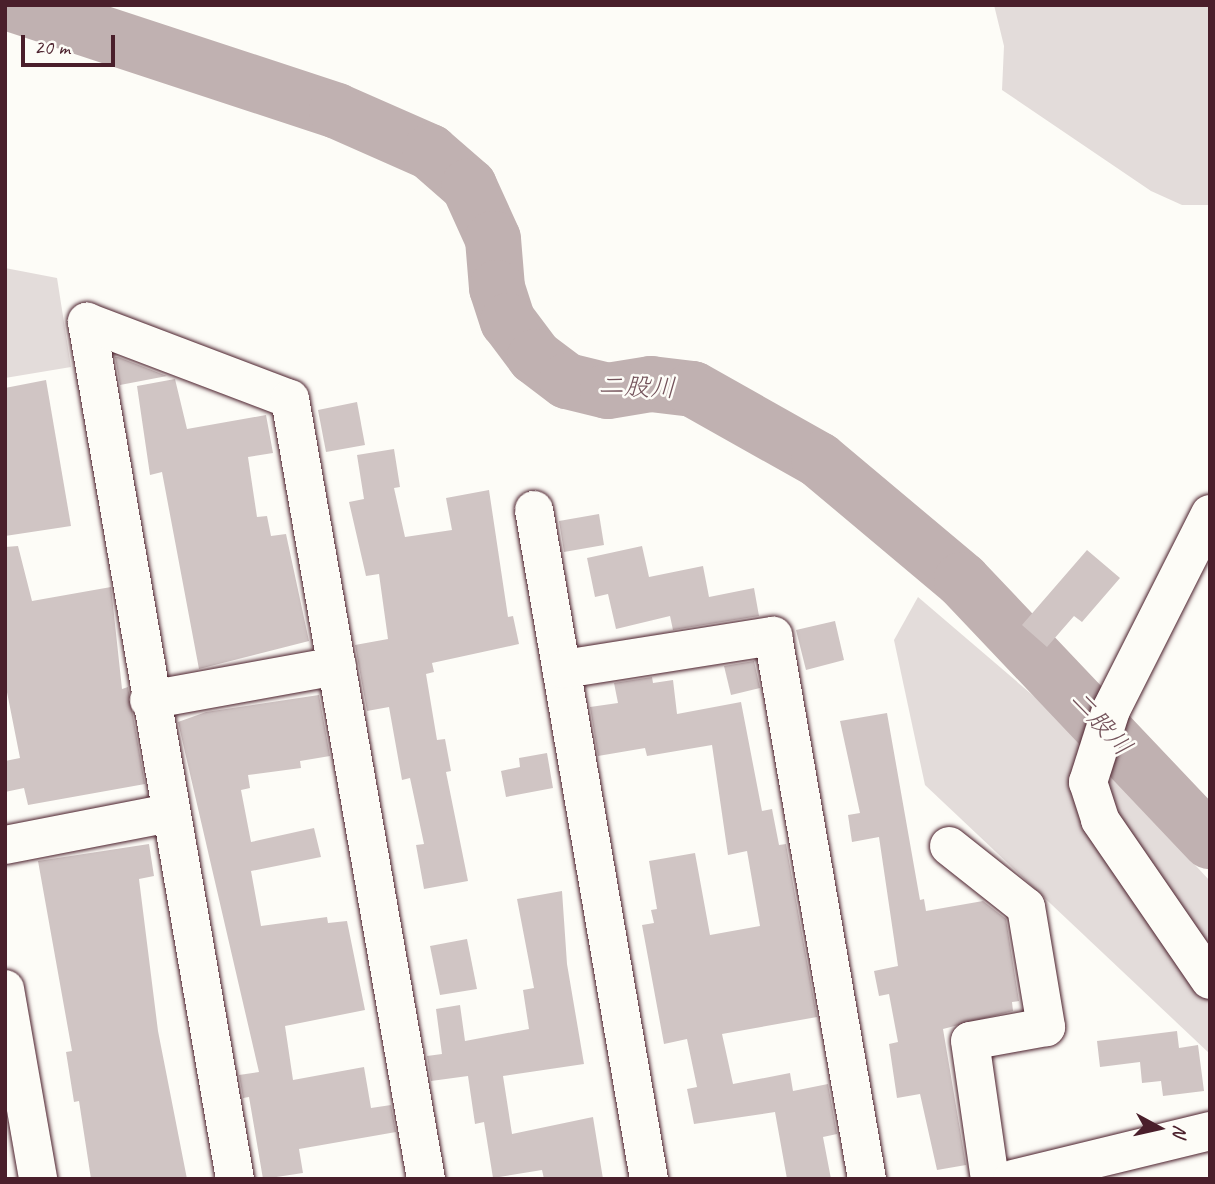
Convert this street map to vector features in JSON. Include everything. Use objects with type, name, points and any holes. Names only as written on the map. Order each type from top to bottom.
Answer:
[{"type":"street","points":[[235,1179],[149,700],[87,322],[290,399],[426,1179]]},
{"type":"street","points":[[534,510],[564,669],[649,1179]]},
{"type":"street","points":[[1210,514],[1111,710],[1094,751],[1087,782],[1100,820],[1210,980]]},
{"type":"street","points":[[564,669],[773,636],[867,1179]]},
{"type":"street","points":[[149,700],[337,666]]},
{"type":"street","points":[[5,845],[169,813]]},
{"type":"street","points":[[949,846],[1026,907],[1046,1027],[970,1041],[990,1179]]},
{"type":"street","points":[[5,989],[38,1179]]},
{"type":"street","points":[[1013,1179],[1210,1130]]},
{"type":"shaded area","points":[[994,5],[1210,5],[1210,205],[1182,205],[1151,191],[1002,90],[1004,46]]},
{"type":"shaded area","points":[[5,268],[57,278],[71,367],[5,378]]},
{"type":"shaded area","points":[[918,597],[1057,716],[1210,881],[1210,1054],[925,785],[894,640]]},
{"type":"building","points":[[115,357],[118,357],[167,376],[120,385]]},
{"type":"building","points":[[175,379],[187,429],[266,415],[273,453],[248,457],[257,517],[267,516],[271,536],[286,534],[309,641],[199,669],[162,472],[150,475],[137,386]]},
{"type":"building","points":[[46,380],[71,526],[5,536],[5,388]]},
{"type":"building","points":[[357,402],[365,445],[326,452],[318,410]]},
{"type":"building","points":[[394,449],[400,487],[394,488],[405,537],[452,530],[446,498],[489,490],[508,617],[513,616],[519,644],[432,663],[434,672],[426,674],[437,740],[445,739],[451,771],[446,772],[468,881],[424,889],[416,845],[424,844],[410,778],[402,780],[389,707],[367,711],[355,645],[388,639],[379,574],[366,576],[349,502],[364,499],[357,455]]},
{"type":"building","points":[[599,514],[604,545],[564,552],[559,521]]},
{"type":"building","points":[[18,546],[32,601],[111,587],[122,689],[128,687],[145,784],[28,805],[24,788],[5,792],[5,761],[20,758],[5,682],[5,547]]},
{"type":"building","points":[[642,546],[649,577],[703,566],[709,597],[754,588],[759,616],[673,630],[670,616],[616,629],[608,594],[595,597],[587,558]]},
{"type":"building","points":[[1087,550],[1120,578],[1082,622],[1074,616],[1047,647],[1022,625]]},
{"type":"building","points":[[835,621],[844,660],[806,670],[796,630]]},
{"type":"building","points":[[754,661],[760,688],[731,695],[724,666]]},
{"type":"building","points":[[652,677],[653,683],[673,680],[677,714],[741,702],[762,811],[772,809],[779,845],[786,844],[817,1017],[722,1034],[733,1084],[790,1073],[793,1091],[828,1084],[837,1134],[823,1137],[831,1179],[787,1179],[775,1112],[694,1124],[687,1089],[697,1087],[687,1039],[664,1044],[642,925],[654,923],[651,910],[657,909],[649,861],[695,853],[710,935],[760,926],[747,851],[728,855],[712,745],[647,756],[645,748],[598,756],[590,707],[618,703],[614,683]]},
{"type":"building","points":[[319,695],[330,756],[300,761],[301,768],[248,775],[250,788],[241,790],[251,842],[314,828],[321,857],[251,871],[261,926],[327,917],[328,923],[347,921],[365,1010],[285,1026],[293,1080],[364,1067],[371,1108],[391,1105],[396,1132],[299,1149],[303,1173],[263,1179],[249,1097],[243,1098],[239,1075],[259,1072],[178,722],[206,712]]},
{"type":"building","points":[[887,713],[920,900],[924,899],[926,911],[983,901],[1006,919],[1019,1001],[1012,1002],[1013,1011],[943,1029],[966,1165],[937,1170],[920,1094],[897,1098],[889,1044],[898,1042],[889,994],[879,996],[874,971],[898,966],[879,837],[852,842],[848,815],[860,813],[840,721]]},
{"type":"building","points":[[547,753],[553,788],[506,797],[501,771],[520,767],[519,758]]},
{"type":"building","points":[[149,844],[154,876],[139,879],[158,1031],[187,1179],[91,1179],[79,1101],[74,1102],[66,1052],[72,1051],[38,861]]},
{"type":"building","points":[[562,891],[567,964],[584,1064],[503,1076],[512,1134],[593,1117],[603,1179],[544,1179],[542,1170],[493,1178],[484,1122],[475,1124],[468,1076],[431,1081],[427,1056],[442,1054],[436,1009],[460,1005],[465,1041],[529,1029],[523,990],[534,988],[517,899]]},
{"type":"building","points":[[467,939],[477,989],[440,995],[430,946]]},
{"type":"building","points":[[1177,1031],[1179,1048],[1198,1045],[1204,1091],[1163,1096],[1161,1081],[1142,1083],[1140,1062],[1100,1067],[1097,1041]]},
{"type":"waterway","name":"二股川","points":[[15,5],[337,111],[430,152],[469,186],[493,239],[497,288],[508,321],[535,357],[567,381],[608,391],[651,384],[693,389],[819,460],[962,580],[1210,841]]}]
